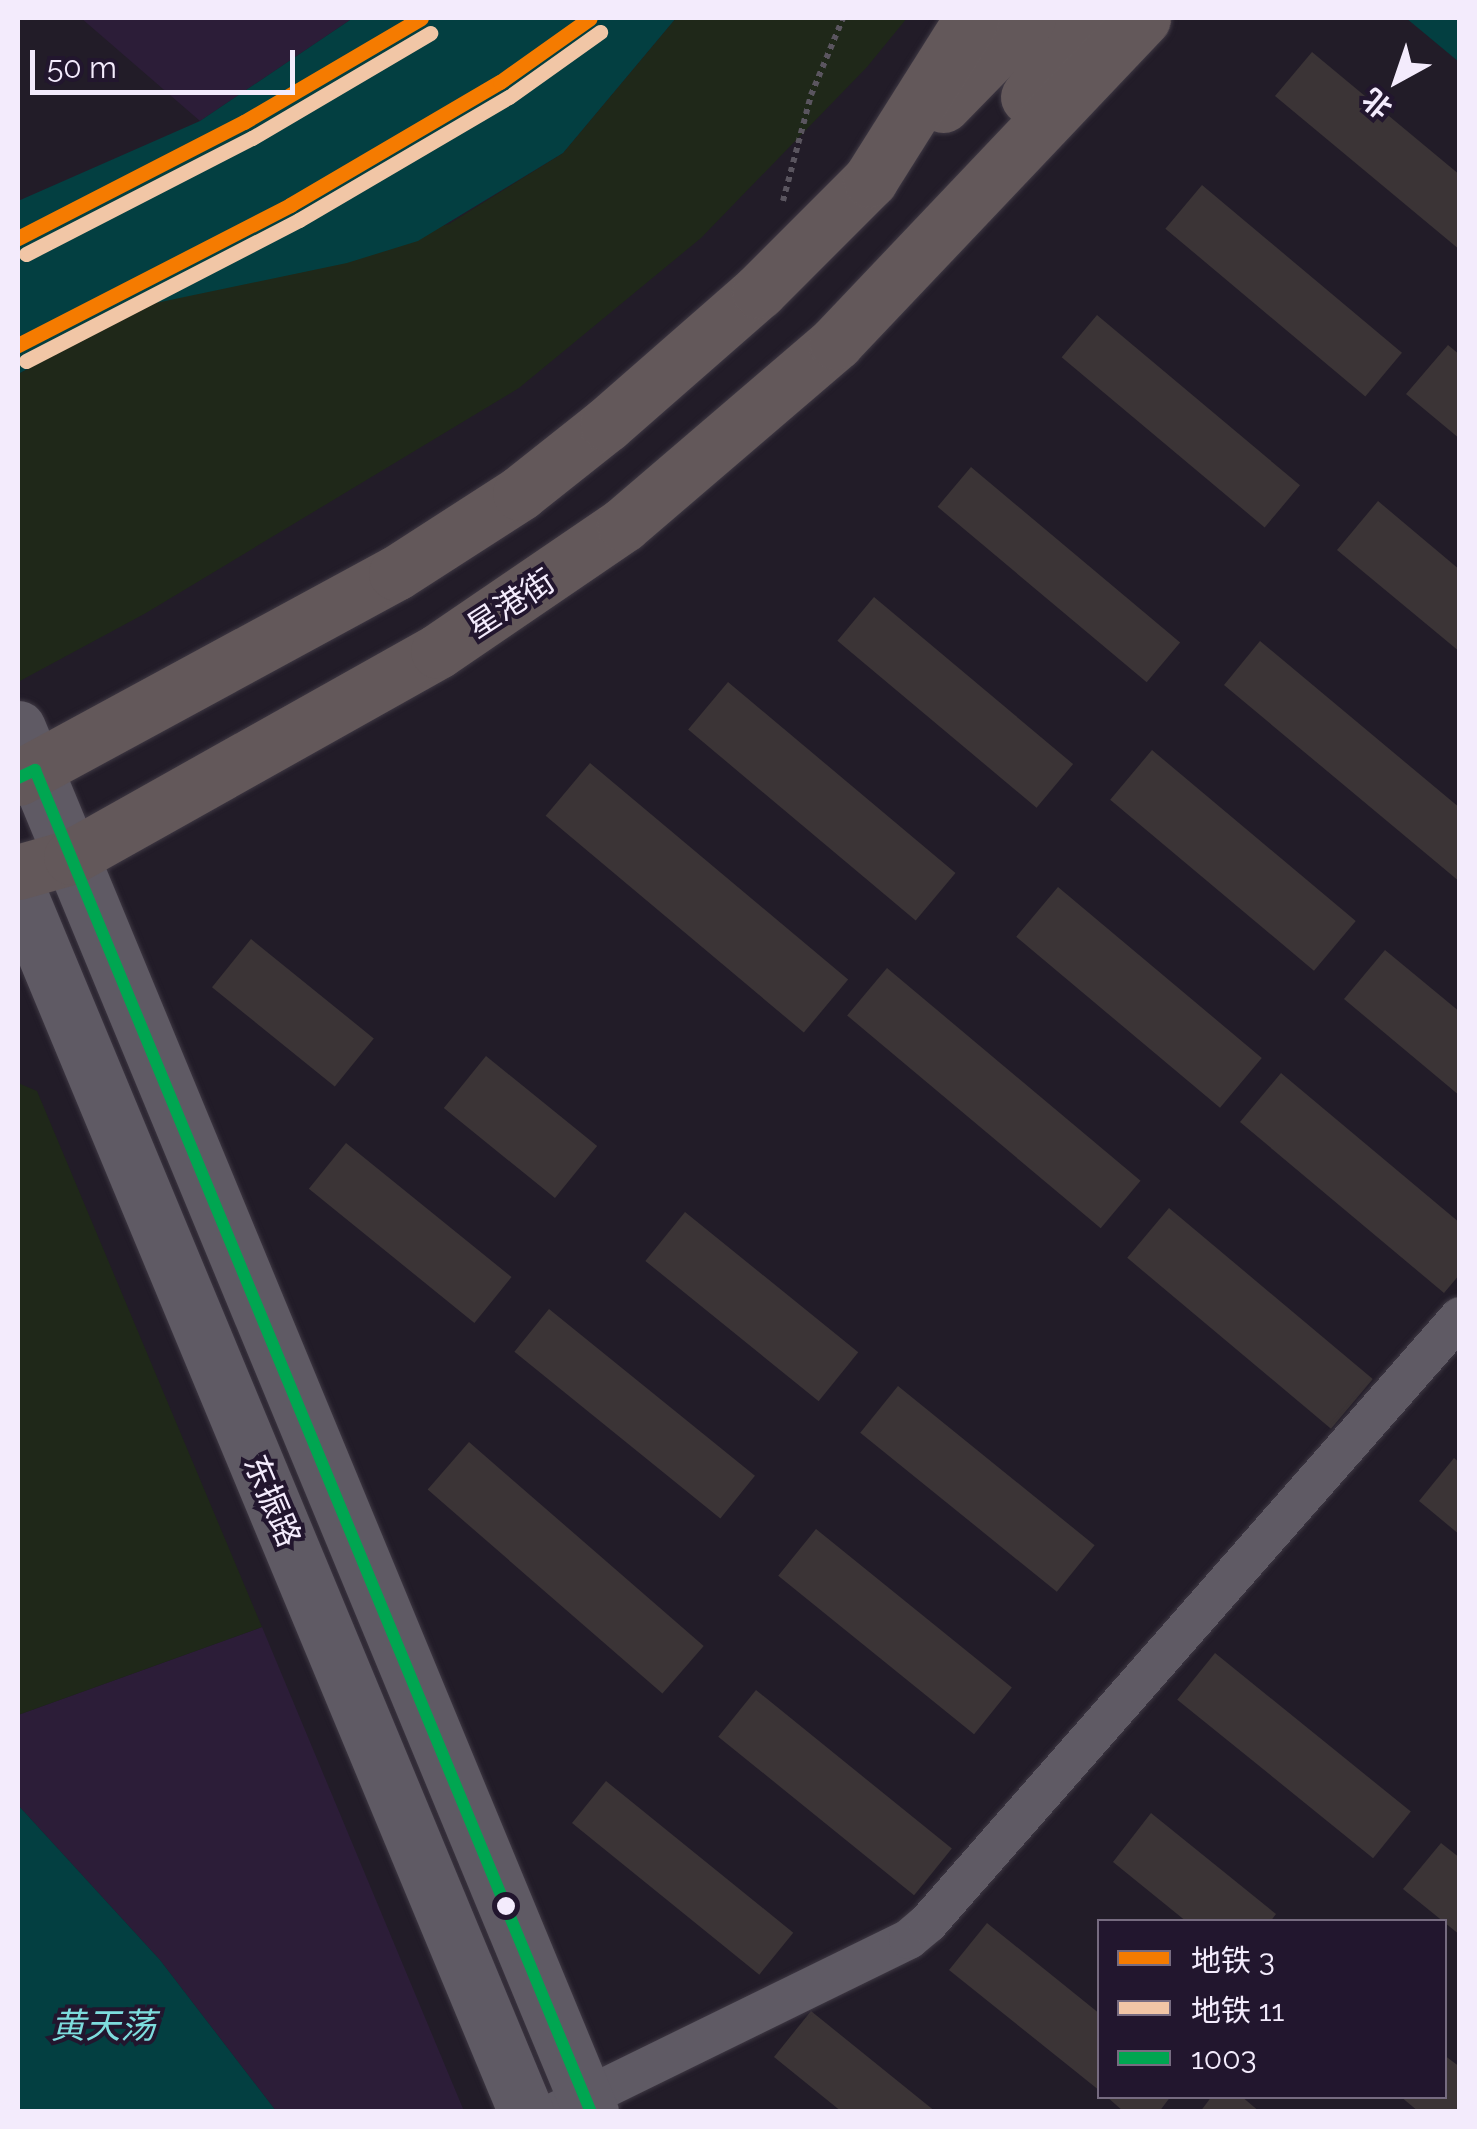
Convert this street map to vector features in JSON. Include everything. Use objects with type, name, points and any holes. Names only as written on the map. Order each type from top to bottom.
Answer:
[{"type":"main road","points":[[870,180],[972,18]]},
{"type":"main road","points":[[23,758],[396,574],[520,493],[608,424],[760,292],[1028,18]]},
{"type":"main road","name":"星港街","points":[[937,238],[1050,64],[1088,18]]},
{"type":"main road","name":"星港街","points":[[18,872],[72,857],[438,652],[571,564],[664,494],[836,342],[1143,18]]},
{"type":"main road","name":"东振路","points":[[23,758],[72,857],[578,2107]]},
{"type":"main road","name":"东振路","points":[[18,890],[526,2112]]},
{"type":"street","points":[[578,2107],[909,1939],[928,1923],[1460,1317]]},
{"type":"path","points":[[778,220],[811,95],[843,18]]},
{"type":"shaded area","points":[[81,18],[353,18],[200,121]]},
{"type":"shaded area","points":[[676,18],[907,18],[867,67],[701,238],[519,388],[146,613],[18,682],[18,374],[151,304],[449,224],[563,153]]},
{"type":"shaded area","points":[[18,1083],[37,1091],[262,1627],[18,1715]]},
{"type":"shaded area","points":[[262,1627],[464,2111],[276,2111],[160,1960],[18,1805],[18,1715]]},
{"type":"water","points":[[353,18],[676,18],[563,153],[418,241],[347,263],[151,304],[18,374],[18,201],[200,121]]},
{"type":"water","points":[[1406,18],[1459,18],[1459,62]]},
{"type":"water","name":"黄天荡","points":[[18,1805],[160,1960],[276,2111],[18,2111]]},
{"type":"building","points":[[1312,52],[1460,175],[1460,250],[1275,96]]},
{"type":"building","points":[[1202,185],[1402,353],[1365,396],[1165,229]]},
{"type":"building","points":[[1097,315],[1300,485],[1265,527],[1062,357]]},
{"type":"building","points":[[1448,345],[1460,355],[1460,439],[1406,394]]},
{"type":"building","points":[[971,467],[1180,642],[1147,682],[938,507]]},
{"type":"building","points":[[1378,501],[1460,570],[1460,652],[1337,550]]},
{"type":"building","points":[[874,597],[1073,764],[1037,808],[837,641]]},
{"type":"building","points":[[1260,641],[1460,808],[1460,882],[1224,685]]},
{"type":"building","points":[[728,682],[956,873],[916,920],[688,729]]},
{"type":"building","points":[[1152,750],[1356,921],[1314,971],[1110,800]]},
{"type":"building","points":[[590,763],[848,980],[804,1032],[546,816]]},
{"type":"building","points":[[1058,887],[1262,1058],[1220,1108],[1016,937]]},
{"type":"building","points":[[251,939],[374,1038],[335,1087],[212,987]]},
{"type":"building","points":[[1385,950],[1460,1012],[1460,1096],[1344,999]]},
{"type":"building","points":[[887,968],[1141,1181],[1101,1228],[847,1015]]},
{"type":"building","points":[[486,1056],[597,1146],[555,1198],[444,1108]]},
{"type":"building","points":[[1281,1073],[1460,1223],[1460,1274],[1444,1293],[1240,1122]]},
{"type":"building","points":[[346,1143],[512,1277],[474,1323],[309,1189]]},
{"type":"building","points":[[1169,1208],[1373,1379],[1331,1429],[1127,1258]]},
{"type":"building","points":[[685,1212],[858,1352],[819,1401],[645,1261]]},
{"type":"building","points":[[549,1309],[755,1476],[720,1519],[514,1352]]},
{"type":"building","points":[[898,1386],[1095,1545],[1057,1592],[860,1433]]},
{"type":"building","points":[[469,1442],[704,1646],[662,1694],[428,1490]]},
{"type":"building","points":[[1454,1458],[1460,1463],[1460,1535],[1419,1501]]},
{"type":"building","points":[[816,1529],[1012,1688],[974,1734],[778,1576]]},
{"type":"building","points":[[1215,1653],[1411,1812],[1373,1858],[1177,1700]]},
{"type":"building","points":[[756,1690],[952,1849],[914,1895],[718,1737]]},
{"type":"building","points":[[606,1781],[793,1933],[759,1975],[572,1823]]},
{"type":"building","points":[[1151,1813],[1276,1914],[1272,1919],[1183,1919],[1113,1862]]},
{"type":"building","points":[[1441,1843],[1460,1858],[1460,1935],[1447,1925],[1447,1919],[1440,1919],[1403,1889]]},
{"type":"building","points":[[987,1923],[1097,2012],[1097,2089],[949,1970]]},
{"type":"building","points":[[811,2011],[936,2112],[842,2112],[774,2057]]},
{"type":"building","points":[[1447,2057],[1460,2067],[1460,2112],[1419,2112],[1404,2099],[1447,2099]]},
{"type":"building","points":[[1109,2099],[1169,2099],[1159,2112],[1124,2112]]},
{"type":"building","points":[[1210,2099],[1245,2099],[1260,2112],[1200,2112]]},
{"type":"metro line","name":"3","points":[[18,238],[244,122],[421,18]]},
{"type":"metro line","name":"3","points":[[18,345],[290,205],[500,82],[590,18]]},
{"type":"metro line","name":"11","points":[[26,361],[299,220],[509,97],[600,32]]},
{"type":"metro line","name":"11","points":[[26,254],[252,138],[430,33]]},
{"type":"transit line","name":"1003","points":[[18,778],[35,770],[591,2112]]}]
